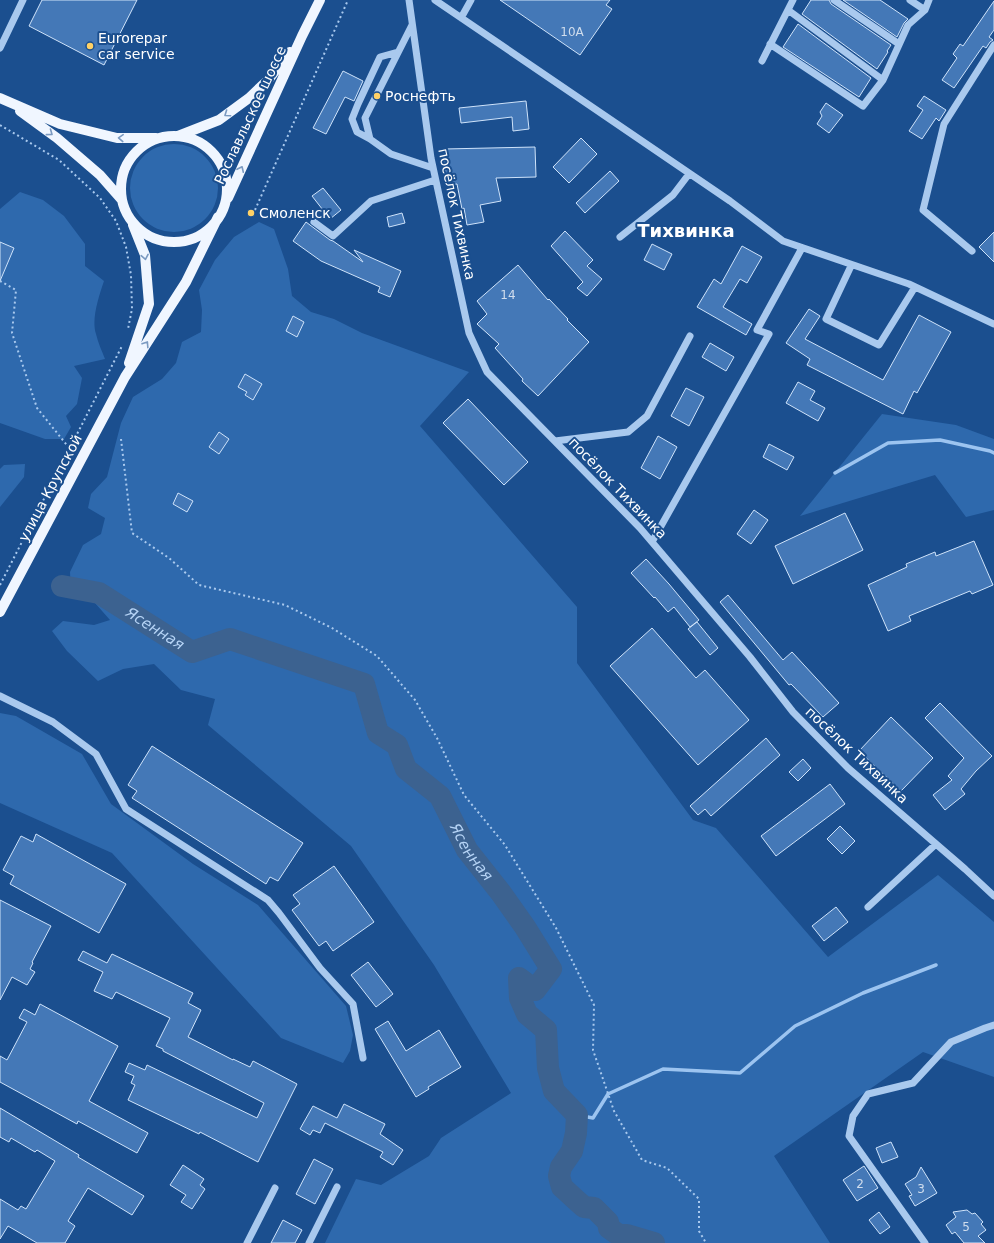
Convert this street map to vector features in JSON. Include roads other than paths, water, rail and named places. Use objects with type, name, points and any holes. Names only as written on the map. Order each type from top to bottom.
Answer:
[{"type":"main road","name":"Рославльское шоссе","points":[[224,205],[320,0]]},
{"type":"main road","name":"Рославльское шоссе","points":[[178,136],[219,120],[249,98],[269,80],[302,36]]},
{"type":"main road","points":[[4,100],[60,124],[117,138],[160,138],[178,136],[191,139],[203,145],[214,154],[221,165],[226,178],[227,191],[224,205],[218,218],[209,229],[197,236],[183,241],[168,242],[154,238],[142,231],[126,211],[122,200],[121,184],[125,169],[133,155],[145,144],[160,138]]},
{"type":"main road","points":[[4,100],[56,138],[100,175],[122,200]]},
{"type":"main road","name":"улица Крупской","points":[[0,612],[125,377],[186,282],[218,218]]},
{"type":"main road","name":"улица Крупской","points":[[125,377],[149,304],[146,255],[132,220]]},
{"type":"street","points":[[0,48],[23,0]]},
{"type":"street","name":"посёлок Тихвинка","points":[[409,0],[435,180],[469,333],[487,372],[640,528],[750,657],[793,712],[848,768],[994,896]]},
{"type":"street","points":[[435,0],[690,174],[783,241],[851,266],[915,287],[994,324]]},
{"type":"street","points":[[461,18],[471,0]]},
{"type":"street","points":[[762,61],[793,0]]},
{"type":"street","points":[[834,0],[899,44]]},
{"type":"street","points":[[910,0],[925,10]]},
{"type":"street","points":[[770,44],[863,106],[884,80],[908,25],[925,10],[929,0]]},
{"type":"street","points":[[788,10],[884,80]]},
{"type":"street","points":[[370,139],[365,118],[412,25]]},
{"type":"street","points":[[972,251],[923,210],[944,124],[994,44]]},
{"type":"street","points":[[398,52],[380,57],[352,119],[357,132],[391,154],[433,168]]},
{"type":"street","points":[[620,237],[673,195],[690,174]]},
{"type":"street","points":[[314,222],[333,236],[371,201],[435,180]]},
{"type":"street","points":[[652,542],[769,334],[757,330],[802,248]]},
{"type":"street","points":[[851,266],[826,318],[879,345],[915,287]]},
{"type":"street","points":[[555,441],[628,432],[647,416],[690,336]]},
{"type":"street","points":[[0,696],[53,722],[96,754],[126,809],[268,900],[280,913],[320,968],[352,1004],[364,1058]]},
{"type":"street","points":[[868,907],[936,844]]},
{"type":"street","points":[[925,1243],[849,1136],[853,1116],[868,1094],[913,1083],[952,1042],[994,1025]]},
{"type":"street","points":[[309,1243],[337,1187]]},
{"type":"street","points":[[247,1243],[275,1188]]},
{"type":"waterway","points":[[835,473],[888,443],[940,440],[994,453]]},
{"type":"waterway","name":"Ясенная","points":[[62,586],[99,593],[192,652],[230,639],[364,684],[378,733],[397,745],[406,769],[440,796],[467,850],[501,893],[525,927],[551,969],[535,990],[519,978],[520,998],[527,1014],[546,1030],[548,1068],[554,1091],[577,1115],[576,1133],[572,1151],[561,1167],[559,1176],[562,1187],[584,1207],[594,1208],[608,1222],[609,1228],[619,1235],[627,1235],[654,1243]]},
{"type":"waterway","points":[[577,1115],[593,1118],[608,1094],[663,1069],[740,1073],[795,1026],[863,993],[936,965]]},
{"type":"place","name":"Eurorepar car service","points":[[90,46]]},
{"type":"place","name":"Роснефть","points":[[377,96]]},
{"type":"place","name":"Смоленск","points":[[251,213]]},
{"type":"district","name":"Тихвинка","points":[[686,231]]}]
